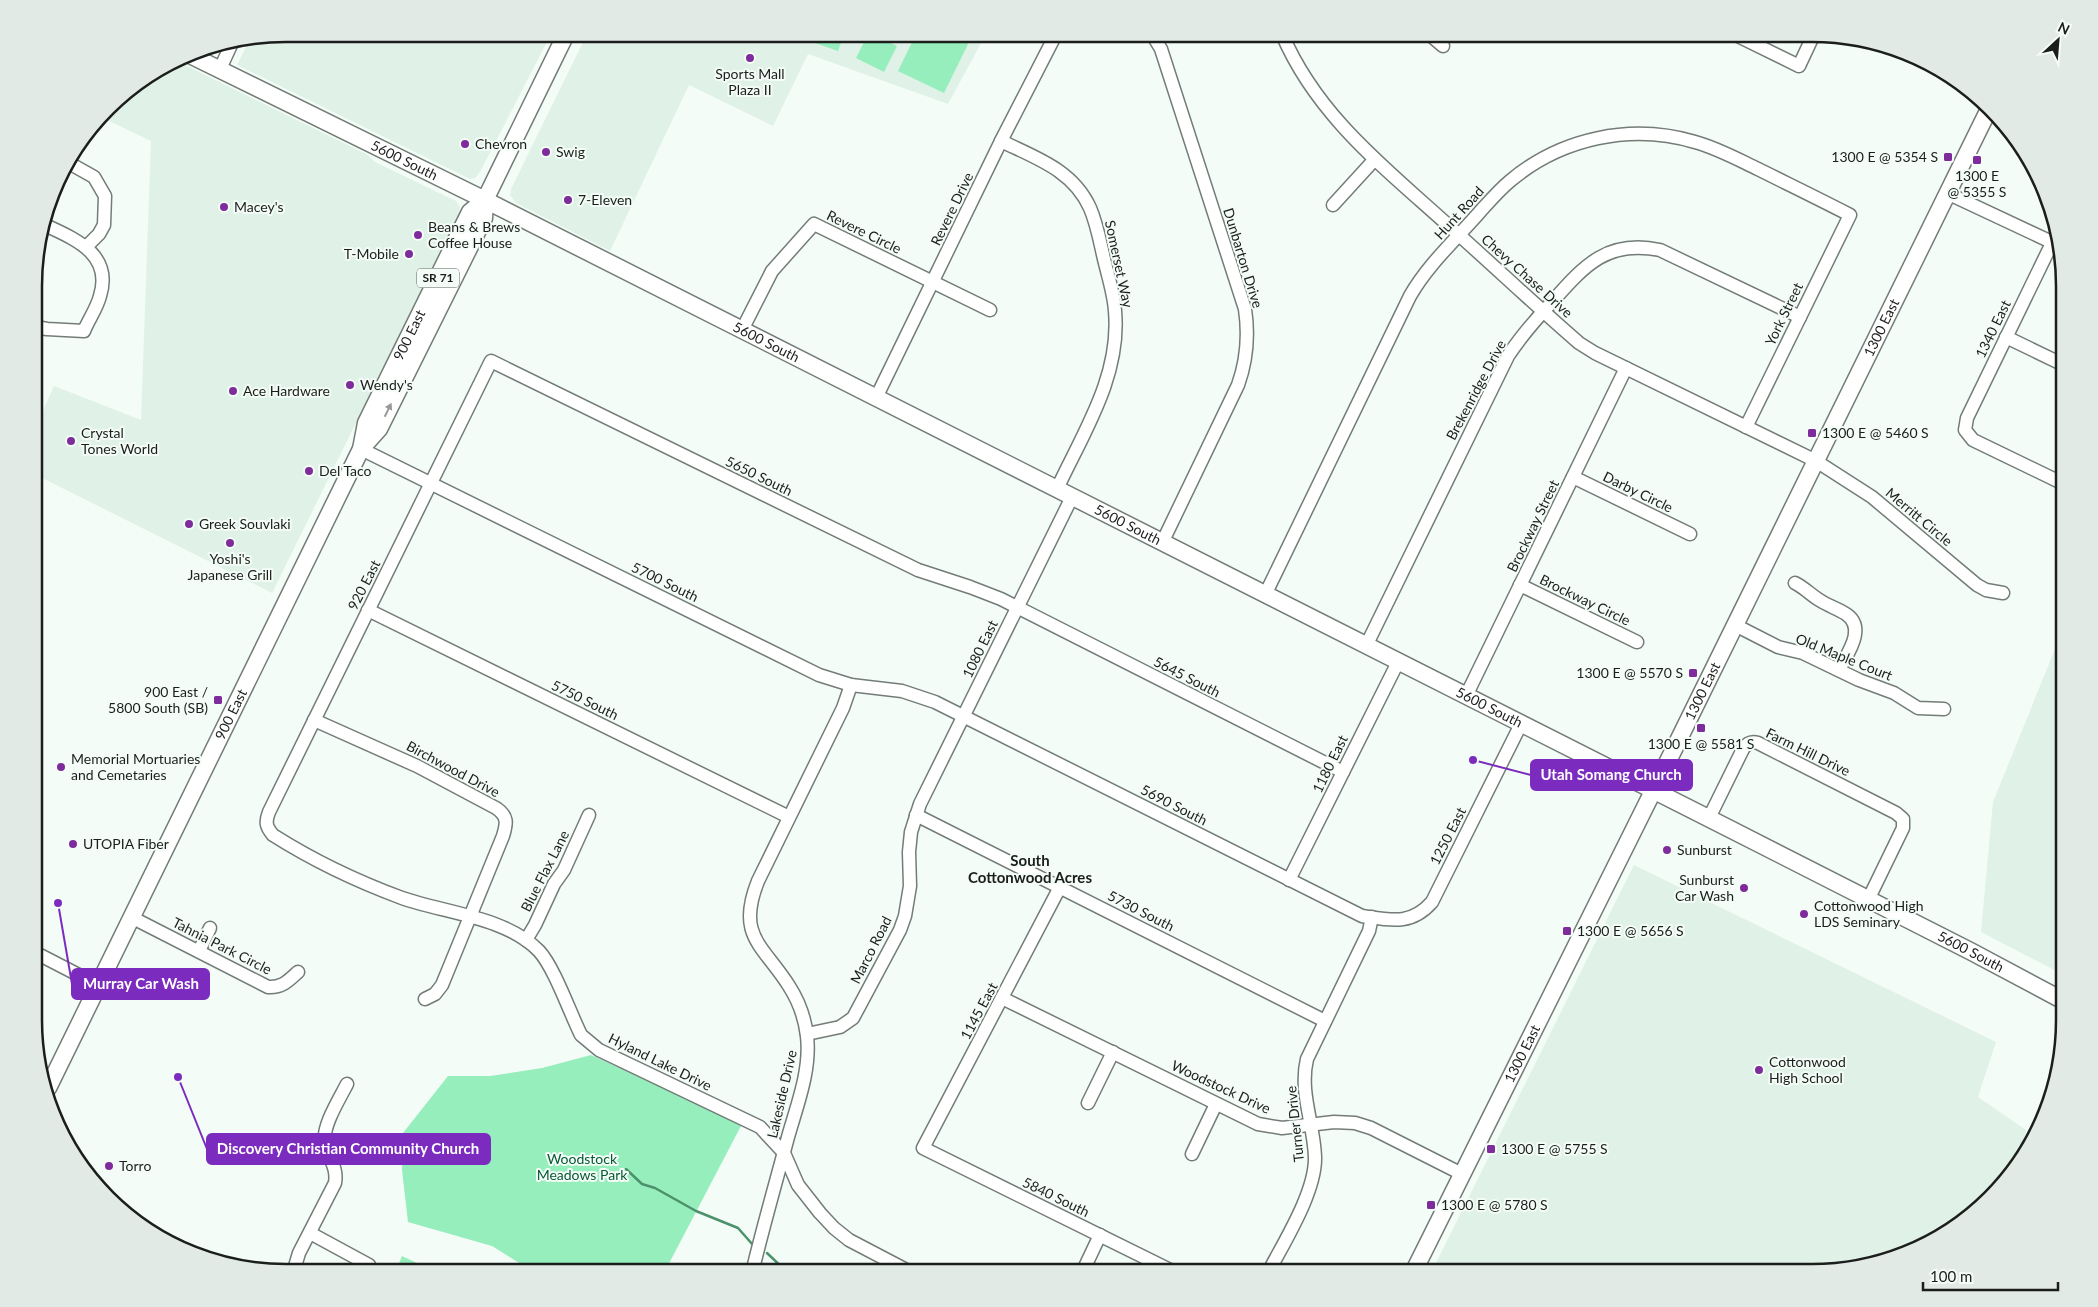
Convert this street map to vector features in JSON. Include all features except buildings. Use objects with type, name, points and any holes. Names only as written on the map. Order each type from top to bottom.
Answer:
[{"type":"main road","name":"900 East","points":[[51,1082],[361,449],[366,423],[470,212],[485,200],[562,42]]},
{"type":"main road","name":"5600 South","points":[[198,59],[485,200],[1708,818],[2056,997]]},
{"type":"main road","name":"1300 East","points":[[1417,1264],[1986,116]]},
{"type":"street","name":"Revere Drive","points":[[876,398],[1001,141],[1052,42]]},
{"type":"street","name":"Dunbarton Drive","points":[[1157,42],[1161,49],[1244,308],[1248,334],[1245,360],[1238,385],[1162,543]]},
{"type":"street","name":"Chevy Chase Drive","points":[[1286,42],[1316,95],[1341,126],[1375,159],[1585,347],[1816,461]]},
{"type":"street","points":[[1438,42],[1443,46]]},
{"type":"street","points":[[1750,42],[1799,66],[1810,42]]},
{"type":"street","points":[[220,70],[229,50]]},
{"type":"street","name":"Hunt Road","points":[[1265,595],[1410,296],[1423,276],[1498,192],[1534,163],[1577,143],[1625,134],[1669,136],[1710,147],[1850,214]]},
{"type":"street","name":"Somerset Way","points":[[1001,141],[1056,168],[1070,179],[1081,192],[1093,216],[1114,299],[1116,336],[1108,378],[1102,395],[1057,489]]},
{"type":"street","points":[[1333,205],[1375,159]]},
{"type":"street","points":[[74,166],[94,177],[104,196],[104,225],[99,234],[86,247]]},
{"type":"street","points":[[1948,193],[2051,243]]},
{"type":"street","name":"York Street","points":[[1746,427],[1850,214]]},
{"type":"street","name":"Revere Circle","points":[[742,330],[772,271],[814,224],[990,310]]},
{"type":"street","points":[[42,328],[84,331],[100,296],[103,284],[99,264],[94,255],[76,240],[50,227]]},
{"type":"street","name":"Brekenridge Drive","points":[[1366,646],[1500,369],[1516,343],[1543,311],[1589,263],[1614,251],[1642,248],[1669,253],[1800,317]]},
{"type":"street","name":"1340 East","points":[[2053,251],[2006,337],[1967,418],[1965,430],[1973,440],[2056,480]]},
{"type":"street","points":[[2006,337],[2056,361]]},
{"type":"street","name":"920 East","points":[[266,824],[269,812],[491,361]]},
{"type":"street","name":"5650 South","points":[[491,361],[918,570],[988,593],[1018,608]]},
{"type":"street","name":"Brockway Street","points":[[1466,696],[1626,368]]},
{"type":"street","name":"5700 South","points":[[361,449],[810,671],[851,685],[902,691],[917,695],[964,716]]},
{"type":"street","name":"Merritt Circle","points":[[1816,461],[1872,497],[1977,585],[1986,590],[2003,593]]},
{"type":"street","name":"Darby Circle","points":[[1573,477],[1690,534]]},
{"type":"street","name":"1080 East","points":[[916,814],[1072,497]]},
{"type":"street","points":[[1796,583],[1808,590],[1819,600],[1847,615],[1853,621],[1856,629],[1854,639],[1839,670]]},
{"type":"street","name":"Brockway Circle","points":[[1520,585],[1637,642]]},
{"type":"street","name":"5645 South","points":[[1018,608],[1343,772]]},
{"type":"street","name":"5750 South","points":[[368,610],[789,817]]},
{"type":"street","name":"Old Maple Court","points":[[1735,625],[1778,647],[1803,653],[1863,682],[1894,692],[1918,708],[1944,709]]},
{"type":"street","name":"1180 East","points":[[1290,880],[1398,662]]},
{"type":"street","name":"Lakeside Drive","points":[[754,1264],[804,1076],[808,1049],[807,1034],[789,986],[761,951],[753,936],[751,922],[754,892],[843,708],[851,685]]},
{"type":"street","name":"5690 South","points":[[964,716],[1353,913],[1372,917]]},
{"type":"street","name":"Birchwood Drive","points":[[314,720],[417,766],[496,808],[504,815],[506,826],[470,916]]},
{"type":"street","name":"1250 East","points":[[1372,917],[1404,920],[1424,910],[1432,902],[1521,724]]},
{"type":"street","name":"Farm Hill Drive","points":[[1708,818],[1743,749],[1746,744],[1752,742],[1758,743],[1896,813],[1903,819],[1903,828],[1868,900]]},
{"type":"street","name":"5730 South","points":[[916,814],[1325,1021]]},
{"type":"street","name":"Marco Road","points":[[807,1034],[840,1027],[853,1018],[900,930],[908,901],[909,852],[911,832],[916,814]]},
{"type":"street","name":"Blue Flax Lane","points":[[526,940],[554,884],[564,870],[590,815]]},
{"type":"street","name":"Hyland Lake Drive","points":[[266,824],[273,835],[314,860],[361,883],[405,899],[470,916],[503,928],[526,940],[545,959],[581,1035],[589,1043],[599,1050],[760,1127],[784,1153],[798,1184],[834,1228],[849,1240],[895,1264]]},
{"type":"street","name":"1145 East","points":[[923,1148],[1060,887]]},
{"type":"street","points":[[425,999],[435,994],[442,985],[470,916]]},
{"type":"street","name":"Tahnia Park Circle","points":[[131,917],[268,987],[284,985],[298,972]]},
{"type":"street","name":"Turner Drive","points":[[1272,1264],[1313,1180],[1315,1158],[1305,1092],[1304,1072],[1313,1046],[1369,931],[1372,917]]},
{"type":"street","points":[[199,951],[210,928]]},
{"type":"street","points":[[42,955],[98,985]]},
{"type":"street","name":"Woodstock Drive","points":[[1002,998],[1248,1120],[1282,1128],[1334,1122],[1355,1123],[1371,1128],[1462,1174]]},
{"type":"street","points":[[1088,1103],[1113,1052]]},
{"type":"street","points":[[295,1264],[335,1183],[336,1170],[326,1148],[324,1135],[347,1084]]},
{"type":"street","points":[[1192,1154],[1216,1104]]},
{"type":"street","name":"5840 South","points":[[923,1148],[1158,1264]]},
{"type":"street","points":[[310,1233],[367,1264]]},
{"type":"street","points":[[1086,1264],[1100,1235]]},
{"type":"shaded area","points":[[547,42],[480,172],[475,178],[470,179],[237,65],[246,46],[271,43]]},
{"type":"shaded area","points":[[583,42],[982,42],[948,104],[808,54],[773,126],[689,85],[610,251],[516,203],[510,195],[512,187]]},
{"type":"shaded area","points":[[185,65],[368,155],[375,162],[456,201],[460,208],[459,214],[272,593],[42,478],[42,413],[54,386],[141,420],[151,141],[108,120],[138,93],[165,75]]},
{"type":"shaded area","points":[[2056,647],[2056,971],[1981,932],[1993,802]]},
{"type":"shaded area","name":"Cottonwood High School","points":[[1634,865],[1996,1042],[1978,1097],[2026,1130],[2023,1142],[2005,1169],[1984,1193],[1960,1214],[1933,1232],[1905,1246],[1859,1260],[1827,1264],[1435,1264]]},
{"type":"green space","points":[[812,42],[841,42],[838,51]]},
{"type":"green space","points":[[864,42],[889,42],[897,46],[884,72],[856,58]]},
{"type":"green space","points":[[912,42],[969,42],[944,93],[898,71]]},
{"type":"green space","name":"Woodstock Meadows Park","points":[[591,1055],[742,1124],[669,1264],[521,1264],[492,1246],[408,1222],[402,1170],[403,1133],[448,1076],[490,1076],[542,1068]]},
{"type":"green space","points":[[402,1256],[419,1264],[399,1264]]},
{"type":"waterway","points":[[626,1169],[642,1184],[655,1188],[696,1211],[738,1228],[753,1245]]},
{"type":"waterway","points":[[767,1253],[779,1264]]},
{"type":"place","name":"Sports Mall Plaza II","points":[[750,58]]},
{"type":"place","name":"Chevron","points":[[465,144]]},
{"type":"place","name":"Swig","points":[[546,152]]},
{"type":"place","name":"1300 E @ 5354 S","points":[[1948,157]]},
{"type":"place","name":"1300 E @ 5355 S","points":[[1977,160]]},
{"type":"place","name":"7-Eleven","points":[[568,200]]},
{"type":"place","name":"Macey's","points":[[224,207]]},
{"type":"place","name":"Beans & Brews Coffee House","points":[[418,235]]},
{"type":"place","name":"T-Mobile","points":[[409,254]]},
{"type":"place","name":"Wendy's","points":[[350,385]]},
{"type":"place","name":"Ace Hardware","points":[[233,391]]},
{"type":"place","name":"1300 E @ 5460 S","points":[[1812,433]]},
{"type":"place","name":"Crystal Tones World","points":[[71,441]]},
{"type":"place","name":"Del Taco","points":[[309,471]]},
{"type":"place","name":"Greek Souvlaki","points":[[189,524]]},
{"type":"place","name":"Yoshi's Japanese Grill","points":[[230,543]]},
{"type":"place","name":"1300 E @ 5570 S","points":[[1693,673]]},
{"type":"place","name":"900 East / 5800 South (SB)","points":[[218,700]]},
{"type":"place","name":"1300 E @ 5581 S","points":[[1701,728]]},
{"type":"place","name":"Utah Somang Church","points":[[1473,760]]},
{"type":"place","name":"Memorial Mortuaries and Cemetaries","points":[[61,767]]},
{"type":"place","name":"UTOPIA Fiber","points":[[73,844]]},
{"type":"place","name":"Sunburst","points":[[1667,850]]},
{"type":"place","name":"Sunburst Car Wash","points":[[1744,888]]},
{"type":"place","name":"Murray Car Wash","points":[[58,903]]},
{"type":"place","name":"Cottonwood High LDS Seminary","points":[[1804,914]]},
{"type":"place","name":"1300 E @ 5656 S","points":[[1567,931]]},
{"type":"place","name":"Cottonwood High School","points":[[1759,1070]]},
{"type":"place","name":"Discovery Christian Community Church","points":[[178,1077]]},
{"type":"place","name":"1300 E @ 5755 S","points":[[1491,1149]]},
{"type":"place","name":"Torro","points":[[109,1166]]},
{"type":"place","name":"1300 E @ 5780 S","points":[[1431,1205]]},
{"type":"district","name":"South Cottonwood Acres","points":[[1030,870]]}]
